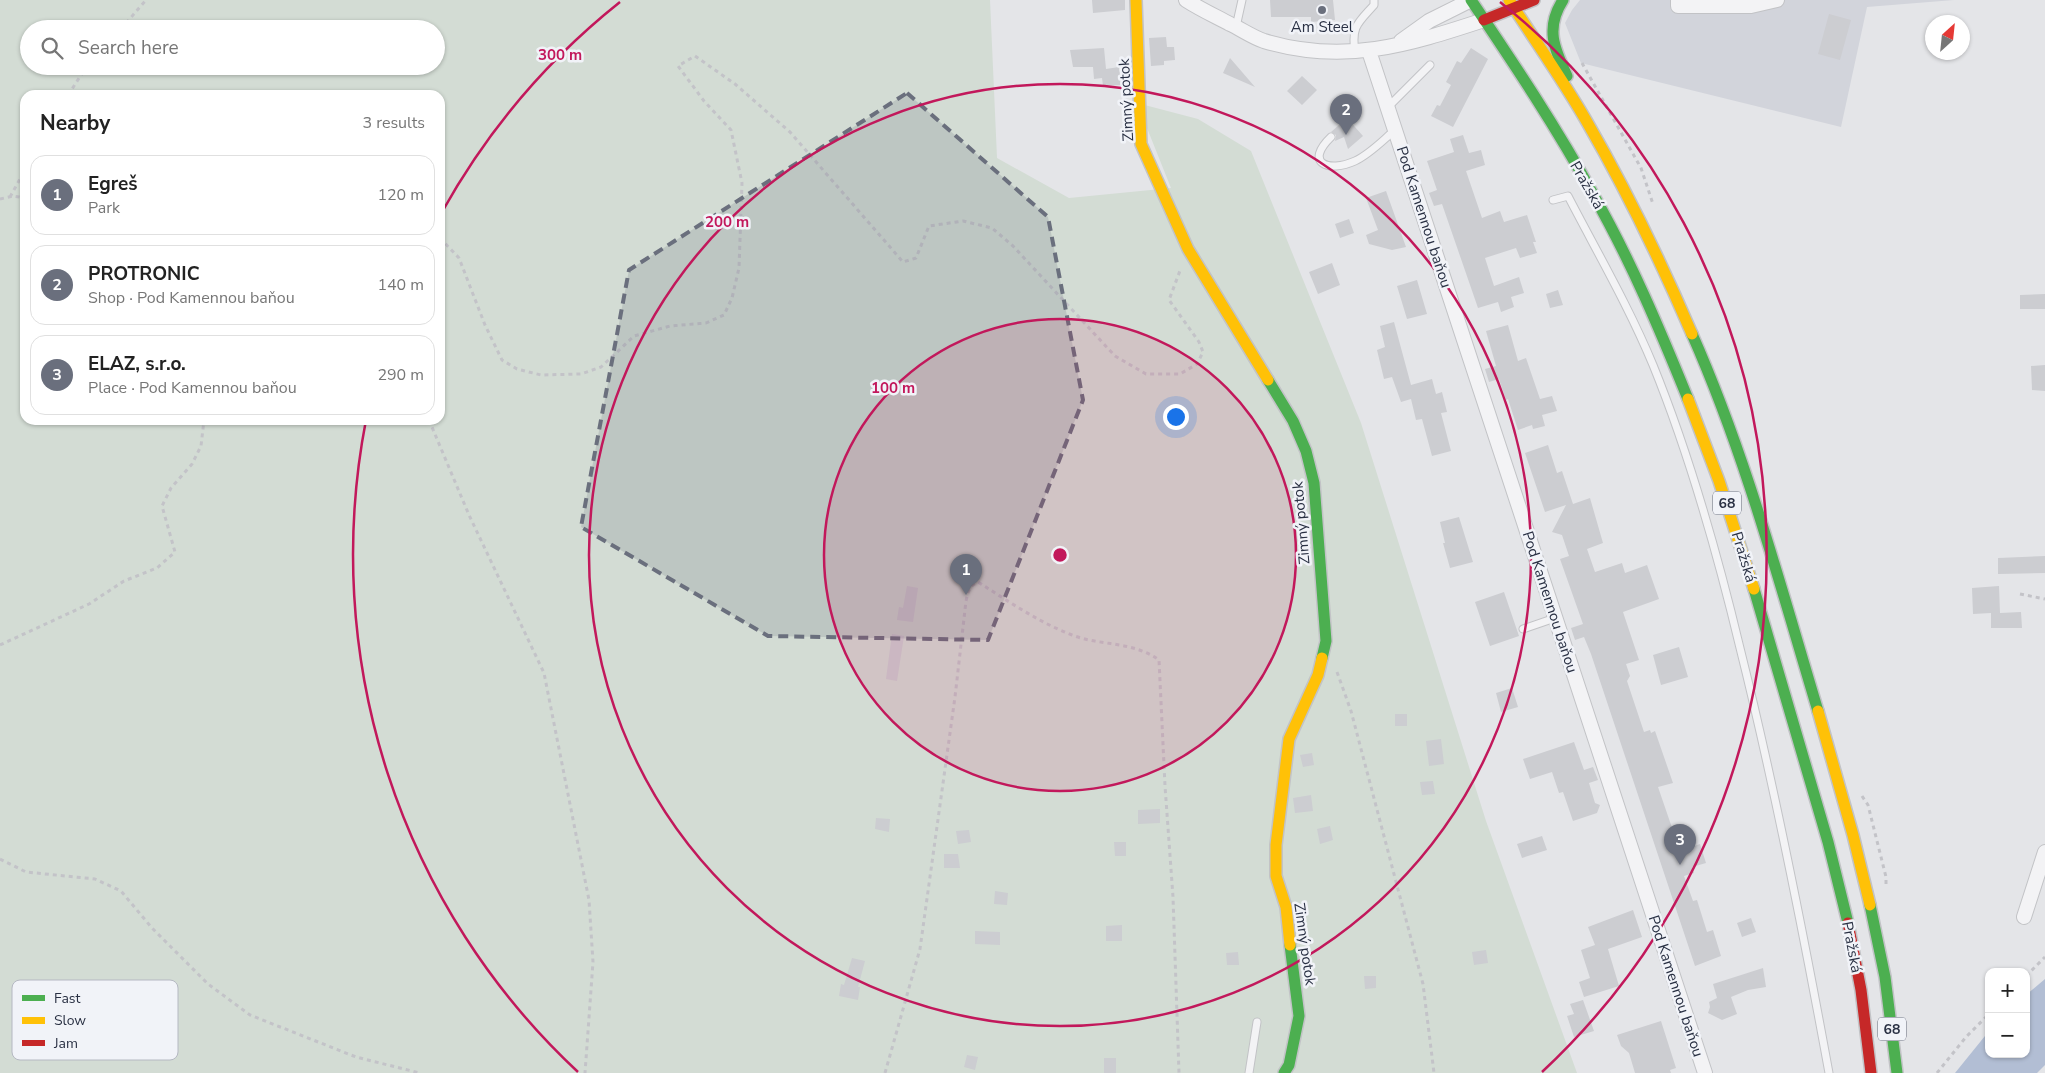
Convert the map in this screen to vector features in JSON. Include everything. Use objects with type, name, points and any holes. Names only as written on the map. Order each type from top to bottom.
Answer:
[{"type":"main road","name":"Zimný potok","points":[[1136,0],[1141,144],[1188,249],[1294,421],[1306,451],[1314,483],[1326,641],[1318,675],[1289,739],[1276,845],[1276,876],[1286,907],[1299,1016],[1289,1064],[1284,1073]]},
{"type":"main road","name":"Pražská","points":[[1471,0],[1534,96],[1610,226],[1656,320],[1693,408],[1732,516],[1777,659],[1837,874],[1852,939],[1866,1027],[1871,1073]]},
{"type":"main road","points":[[1484,20],[1511,4],[1534,0]]},
{"type":"main road","points":[[1563,0],[1554,19],[1552,31],[1553,46],[1586,121]]},
{"type":"main road","name":"Pražská","points":[[1511,4],[1586,121],[1618,178],[1697,345],[1740,455],[1861,863],[1886,985],[1897,1073]]},
{"type":"street","points":[[1186,0],[1263,40],[1319,53],[1369,51],[1436,36],[1484,20]]},
{"type":"street","points":[[1394,45],[1437,14],[1444,0]]},
{"type":"street","points":[[1429,21],[1471,0]]},
{"type":"street","points":[[1678,0],[1678,6],[1751,6],[1777,0]]},
{"type":"street","name":"Pod Kamennou baňou","points":[[1369,51],[1704,1073]]},
{"type":"street","points":[[2024,917],[2045,852]]},
{"type":"lane","points":[[1236,26],[1242,0]]},
{"type":"lane","points":[[1355,52],[1352,36],[1357,24],[1374,4],[1374,0]]},
{"type":"lane","points":[[1387,108],[1430,65]]},
{"type":"lane","name":"Pod Kamennou baňou","points":[[1331,137],[1320,148],[1319,156],[1322,164],[1330,167],[1341,166],[1356,160],[1395,130]]},
{"type":"lane","points":[[1553,200],[1568,196],[1652,364],[1682,442],[1721,570],[1766,750],[1829,1073]]},
{"type":"lane","points":[[1523,629],[1555,618]]},
{"type":"lane","points":[[1249,1073],[1256,1022]]},
{"type":"path","points":[[128,20],[146,0]]},
{"type":"path","points":[[445,243],[459,258],[485,325],[502,360],[517,369],[541,375],[581,374],[600,367],[634,336],[670,326],[706,323],[724,315],[732,298],[739,268],[742,183],[731,130],[704,101],[678,66],[694,56],[735,84],[790,132],[903,262],[916,258],[929,226],[963,221],[992,228],[1013,246],[1115,356],[1146,374],[1180,374],[1197,364],[1203,352],[1199,342],[1169,300],[1188,249]]},
{"type":"path","points":[[71,90],[81,75]]},
{"type":"path","points":[[10,197],[20,179]]},
{"type":"path","points":[[0,199],[20,198]]},
{"type":"path","points":[[0,645],[89,604],[124,581],[157,568],[175,552],[162,506],[171,488],[192,464],[201,446],[203,425]]},
{"type":"path","points":[[431,425],[469,515],[544,673],[589,900],[593,962],[585,1073]]},
{"type":"path","points":[[885,1073],[920,949],[955,697],[966,601],[972,584],[978,582],[1024,612],[1073,635],[1147,651],[1159,660],[1173,897],[1179,1073]]},
{"type":"path","points":[[2020,594],[2045,599]]},
{"type":"path","points":[[1337,672],[1351,711],[1423,984],[1434,1073]]},
{"type":"path","points":[[0,859],[26,872],[96,879],[121,891],[152,928],[208,984],[250,1015],[356,1057],[420,1073]]},
{"type":"path","points":[[2030,972],[2045,956]]},
{"type":"path","points":[[1937,1073],[1966,1036],[1985,1018]]},
{"type":"highlighted area","points":[[907,93],[1048,217],[1083,400],[988,640],[768,636],[581,527],[629,270]]},
{"type":"shaded area","points":[[0,0],[990,0],[997,158],[1069,198],[1171,188],[1137,103],[1198,119],[1251,151],[1361,423],[1486,821],[1577,1073],[0,1073]]},
{"type":"shaded area","points":[[1580,0],[1954,0],[1867,7],[1841,127],[1581,63],[1565,23]]},
{"type":"water","points":[[2045,979],[2045,1065],[2037,1073],[1955,1073],[1985,1036],[1985,1058],[2030,1058],[2030,992]]},
{"type":"building","points":[[1092,0],[1125,0],[1125,10],[1093,13]]},
{"type":"building","points":[[1270,0],[1333,0],[1335,20],[1311,22],[1311,17],[1271,17]]},
{"type":"building","points":[[1829,14],[1851,20],[1840,60],[1818,54]]},
{"type":"building","points":[[1166,37],[1167,47],[1174,47],[1175,60],[1164,61],[1164,65],[1151,66],[1149,38]]},
{"type":"building","points":[[1104,48],[1106,69],[1119,67],[1121,85],[1103,86],[1102,78],[1094,79],[1093,67],[1073,67],[1070,50]]},
{"type":"building","points":[[1471,48],[1488,59],[1453,127],[1431,116],[1437,105],[1440,106],[1451,85],[1446,82],[1457,61],[1461,63]]},
{"type":"building","points":[[1230,58],[1255,87],[1223,73]]},
{"type":"building","points":[[1302,76],[1317,90],[1302,105],[1287,91]]},
{"type":"building","points":[[1347,118],[1363,136],[1348,149],[1344,137],[1335,141],[1336,135],[1331,132]]},
{"type":"building","points":[[1463,135],[1469,153],[1481,150],[1485,165],[1466,171],[1482,218],[1500,211],[1504,222],[1527,215],[1536,242],[1533,242],[1537,253],[1520,258],[1516,248],[1485,258],[1494,286],[1519,277],[1524,293],[1511,297],[1514,307],[1501,312],[1498,302],[1478,308],[1442,204],[1434,206],[1429,193],[1437,190],[1427,161],[1454,152],[1450,139]]},
{"type":"building","points":[[1386,191],[1406,247],[1392,250],[1369,244],[1366,235],[1378,230],[1366,198]]},
{"type":"building","points":[[1349,219],[1354,233],[1340,238],[1335,224]]},
{"type":"building","points":[[1332,263],[1340,285],[1318,294],[1309,272]]},
{"type":"building","points":[[1417,280],[1427,314],[1407,319],[1397,286]]},
{"type":"building","points":[[1558,290],[1563,305],[1550,308],[1546,294]]},
{"type":"building","points":[[2045,294],[2045,309],[2020,309],[2020,295]]},
{"type":"building","points":[[1394,322],[1411,385],[1432,379],[1436,394],[1442,392],[1447,412],[1441,413],[1451,451],[1432,456],[1422,419],[1416,420],[1411,399],[1401,402],[1392,377],[1384,379],[1377,350],[1385,347],[1380,326]]},
{"type":"building","points":[[1508,325],[1518,361],[1526,358],[1540,399],[1552,396],[1557,411],[1542,415],[1545,426],[1533,429],[1532,425],[1518,430],[1499,379],[1489,382],[1485,369],[1496,366],[1486,331]]},
{"type":"building","points":[[2045,365],[2045,391],[2032,390],[2031,366]]},
{"type":"building","points":[[1548,445],[1557,473],[1562,471],[1573,504],[1590,498],[1603,543],[1587,549],[1595,572],[1622,563],[1625,573],[1647,565],[1659,599],[1623,612],[1639,660],[1626,664],[1630,676],[1627,681],[1644,732],[1650,730],[1651,733],[1655,731],[1673,783],[1658,787],[1680,851],[1700,844],[1706,863],[1692,867],[1694,873],[1684,876],[1693,901],[1697,900],[1707,932],[1713,930],[1721,956],[1695,966],[1591,654],[1584,637],[1575,640],[1571,628],[1583,624],[1560,559],[1569,556],[1562,535],[1552,532],[1566,505],[1545,512],[1525,453]]},
{"type":"building","points":[[1459,517],[1473,562],[1450,568],[1443,543],[1445,543],[1440,522]]},
{"type":"building","points":[[2045,556],[2045,573],[1998,574],[1998,558]]},
{"type":"building","points":[[907,586],[918,588],[913,622],[897,620],[899,607],[903,608]]},
{"type":"building","points":[[1999,586],[2000,613],[2021,612],[2022,628],[1991,628],[1991,613],[1973,614],[1972,588]]},
{"type":"building","points":[[1504,592],[1519,636],[1490,646],[1475,602]]},
{"type":"building","points":[[892,634],[904,636],[897,681],[886,679]]},
{"type":"building","points":[[1679,647],[1688,677],[1661,685],[1653,655]]},
{"type":"building","points":[[1512,688],[1518,707],[1501,712],[1496,693]]},
{"type":"building","points":[[1395,714],[1407,714],[1407,726],[1395,726]]},
{"type":"building","points":[[1441,739],[1444,764],[1429,766],[1426,741]]},
{"type":"building","points":[[1574,742],[1584,770],[1593,767],[1598,780],[1589,783],[1595,803],[1600,805],[1597,813],[1573,821],[1563,792],[1559,793],[1552,772],[1530,779],[1523,759]]},
{"type":"building","points":[[1312,753],[1314,765],[1303,767],[1300,755]]},
{"type":"building","points":[[1433,781],[1435,794],[1422,795],[1420,782]]},
{"type":"building","points":[[1311,795],[1313,811],[1295,813],[1293,798]]},
{"type":"building","points":[[1160,809],[1160,823],[1138,824],[1138,810]]},
{"type":"building","points":[[876,818],[890,819],[889,832],[875,829]]},
{"type":"building","points":[[1330,826],[1333,840],[1320,844],[1317,829]]},
{"type":"building","points":[[969,830],[971,842],[958,844],[956,831]]},
{"type":"building","points":[[1542,836],[1547,850],[1522,858],[1517,844]]},
{"type":"building","points":[[1114,842],[1126,842],[1126,856],[1115,856]]},
{"type":"building","points":[[944,854],[958,854],[960,868],[944,868]]},
{"type":"building","points":[[995,891],[1008,893],[1007,905],[994,904]]},
{"type":"building","points":[[1633,910],[1642,937],[1608,949],[1619,986],[1584,997],[1579,982],[1590,978],[1581,950],[1595,945],[1588,927]]},
{"type":"building","points":[[1751,918],[1756,932],[1742,937],[1737,923]]},
{"type":"building","points":[[1122,925],[1122,941],[1106,941],[1106,926]]},
{"type":"building","points":[[975,931],[1000,932],[1000,945],[975,944]]},
{"type":"building","points":[[1486,950],[1488,963],[1474,965],[1472,952]]},
{"type":"building","points":[[1238,952],[1239,965],[1227,965],[1226,953]]},
{"type":"building","points":[[852,958],[865,961],[858,987],[860,987],[858,1000],[839,996],[841,984],[844,985]]},
{"type":"building","points":[[1763,968],[1766,987],[1748,990],[1731,997],[1737,1014],[1722,1020],[1708,1013],[1709,1002],[1717,998],[1713,984]]},
{"type":"building","points":[[1364,976],[1376,976],[1376,988],[1365,989]]},
{"type":"building","points":[[1583,1000],[1594,1031],[1574,1037],[1567,1016],[1574,1014],[1570,1004]]},
{"type":"building","points":[[1661,1021],[1676,1068],[1670,1070],[1671,1073],[1635,1073],[1629,1053],[1621,1046],[1617,1035]]},
{"type":"building","points":[[967,1055],[978,1057],[975,1070],[964,1067]]},
{"type":"building","points":[[1104,1058],[1116,1058],[1116,1073],[1104,1073]]},
{"type":"traffic: fast","points":[[1471,0],[1550,121],[1608,221],[1667,347],[1688,399]]},
{"type":"traffic: fast","points":[[1563,0],[1554,20],[1553,38],[1558,56],[1567,76]]},
{"type":"traffic: fast","points":[[1692,334],[1746,474],[1818,711]]},
{"type":"traffic: fast","points":[[1268,380],[1293,421],[1306,451],[1314,483],[1326,641],[1322,658]]},
{"type":"traffic: fast","points":[[1754,589],[1828,842],[1848,923]]},
{"type":"traffic: fast","points":[[1870,905],[1885,977],[1897,1073]]},
{"type":"traffic: fast","points":[[1284,1073],[1289,1065],[1299,1016],[1290,945]]},
{"type":"traffic: slow","points":[[1136,0],[1141,144],[1188,249],[1268,380]]},
{"type":"traffic: slow","points":[[1509,0],[1568,91],[1602,148],[1643,227],[1692,334]]},
{"type":"traffic: slow","points":[[1688,399],[1719,481],[1754,589]]},
{"type":"traffic: slow","points":[[1290,945],[1286,907],[1276,876],[1276,845],[1289,739],[1318,675],[1322,658]]},
{"type":"traffic: slow","points":[[1818,711],[1853,835],[1870,905]]},
{"type":"traffic: jam","points":[[1484,20],[1534,0]]},
{"type":"traffic: jam","points":[[1848,923],[1861,990],[1871,1073]]},
{"type":"place","name":"Am Steel","points":[[1322,10]]},
{"type":"place","name":"PROTRONIC","points":[[1346,135]]},
{"type":"place","name":"Egreš","points":[[966,595]]},
{"type":"place","name":"ELAZ, s.r.o.","points":[[1680,865]]}]
